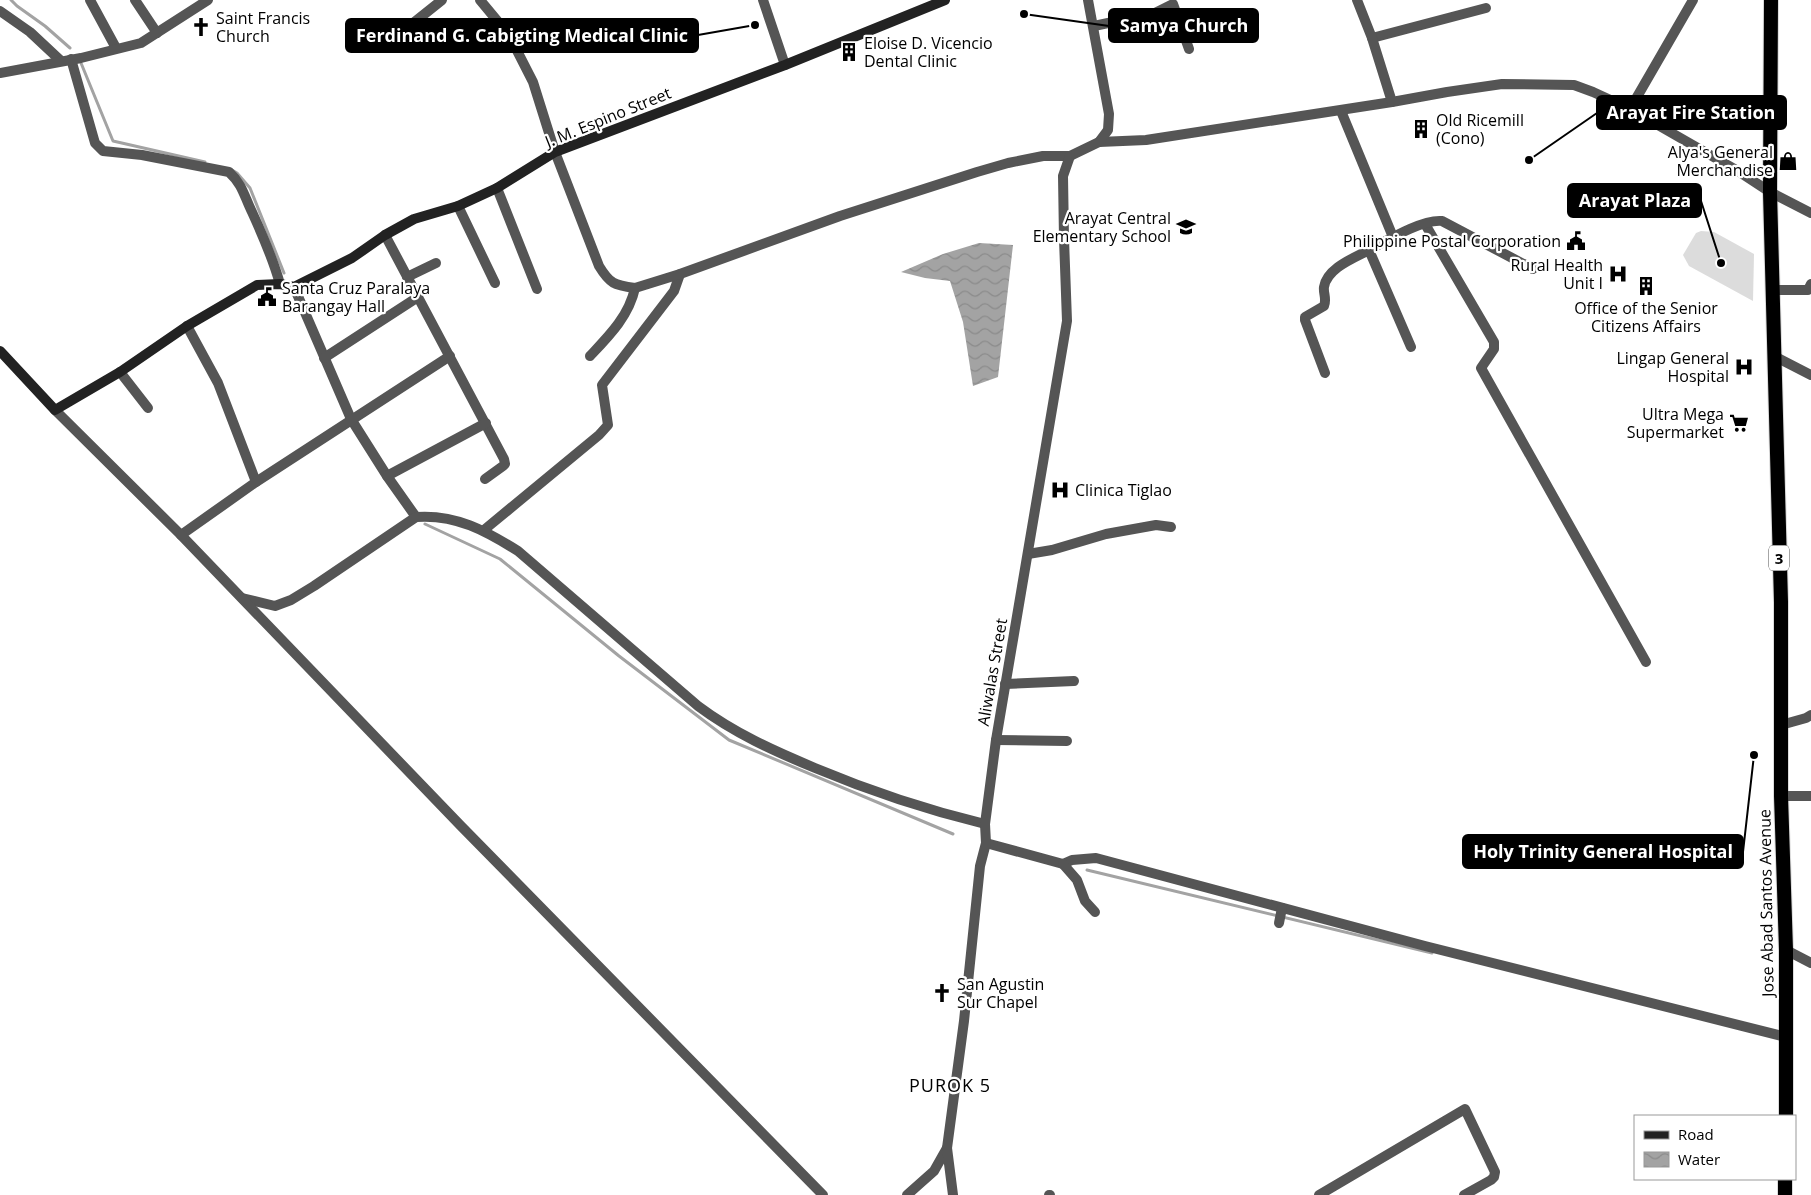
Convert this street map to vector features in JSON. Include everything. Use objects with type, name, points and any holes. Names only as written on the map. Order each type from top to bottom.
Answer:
[{"type":"highway","name":"Jose Abad Santos Avenue","points":[[1771,0],[1770,192],[1781,602],[1780,725],[1786,950],[1786,1115]]},
{"type":"highway","points":[[1785,1180],[1785,1195]]},
{"type":"main road","name":"J. M. Espino Street","points":[[294,287],[352,258],[385,235],[414,219],[458,206],[497,188],[555,152],[785,65],[946,0]]},
{"type":"main road","points":[[0,351],[55,410],[120,372],[187,326],[257,285],[280,284],[294,287]]},
{"type":"street","points":[[90,0],[116,48]]},
{"type":"street","points":[[135,0],[157,33]]},
{"type":"street","points":[[0,73],[141,43],[208,0]]},
{"type":"street","points":[[407,28],[442,0]]},
{"type":"street","points":[[480,0],[509,35],[533,82],[555,152],[599,266],[608,281],[622,286],[635,288],[680,274],[840,216],[977,172],[1043,156],[1070,156],[1099,142],[1146,140],[1341,111],[1502,84],[1574,85],[1593,92],[1630,109],[1738,171],[1770,192],[1811,213]]},
{"type":"street","points":[[763,0],[785,65]]},
{"type":"street","points":[[1088,0],[1109,114],[1108,130],[1099,142]]},
{"type":"street","points":[[1357,0],[1372,38],[1392,102]]},
{"type":"street","points":[[1630,109],[1693,0]]},
{"type":"street","points":[[1094,26],[1155,12],[1173,4],[1189,49]]},
{"type":"street","points":[[1372,38],[1486,8]]},
{"type":"street","points":[[0,11],[66,60],[95,143],[103,151],[142,154],[229,172],[244,191],[248,204],[274,260],[280,284]]},
{"type":"street","points":[[1341,111],[1393,237]]},
{"type":"street","name":"Aliwalas Street","points":[[953,1195],[948,1148],[964,1021],[980,866],[986,843],[985,824],[996,740],[1068,322],[1063,176],[1070,156]]},
{"type":"street","points":[[497,188],[537,289]]},
{"type":"street","points":[[458,206],[495,282]]},
{"type":"street","points":[[1325,373],[1304,320],[1305,317],[1324,306],[1326,302],[1324,287],[1330,275],[1338,268],[1393,237],[1431,221],[1442,221],[1533,269]]},
{"type":"street","points":[[1425,224],[1494,342],[1494,350],[1481,368],[1543,482],[1646,662]]},
{"type":"street","points":[[385,235],[486,424],[505,464],[485,479]]},
{"type":"street","points":[[1369,250],[1411,347]]},
{"type":"street","points":[[407,277],[436,263]]},
{"type":"street","points":[[484,530],[608,425],[602,385],[674,291],[680,274]]},
{"type":"street","points":[[1773,290],[1803,291],[1808,290],[1811,284]]},
{"type":"street","points":[[294,287],[351,420],[387,476],[416,516]]},
{"type":"street","points":[[590,356],[608,336],[632,303],[635,288]]},
{"type":"street","points":[[324,358],[418,297]]},
{"type":"street","points":[[187,326],[218,383],[256,482]]},
{"type":"street","points":[[181,535],[256,482],[450,356]]},
{"type":"street","points":[[1774,356],[1811,375]]},
{"type":"street","points":[[120,372],[148,408]]},
{"type":"street","points":[[55,410],[181,535],[461,826],[823,1195]]},
{"type":"street","points":[[387,476],[486,424]]},
{"type":"street","points":[[242,598],[274,606],[290,600],[314,586],[416,516],[431,516],[455,520],[484,530],[518,551],[698,706],[727,727],[795,760],[839,778],[942,814],[985,824]]},
{"type":"street","points":[[1028,554],[1052,550],[1106,534],[1156,525],[1171,527]]},
{"type":"street","points":[[1005,684],[1074,681]]},
{"type":"street","points":[[1780,725],[1806,718],[1811,714]]},
{"type":"street","points":[[996,740],[1067,741]]},
{"type":"street","points":[[1781,796],[1811,796]]},
{"type":"street","points":[[986,843],[1063,864],[1077,880],[1085,902],[1094,912]]},
{"type":"street","points":[[1063,864],[1072,860],[1096,858],[1282,909],[1786,1037]]},
{"type":"street","points":[[1279,923],[1282,909]]},
{"type":"street","points":[[1786,950],[1811,964]]},
{"type":"street","points":[[1319,1195],[1465,1109],[1496,1172],[1491,1180],[1464,1195]]},
{"type":"street","points":[[908,1195],[934,1171],[948,1148]]},
{"type":"shaded area","points":[[1701,231],[1714,232],[1754,254],[1753,301],[1689,266],[1683,255],[1696,233]]},
{"type":"water","points":[[979,243],[1013,245],[998,377],[973,386],[963,322],[950,281],[925,278],[901,272],[943,254]]},
{"type":"waterway","points":[[11,0],[70,48]]},
{"type":"waterway","points":[[81,63],[113,141],[205,162]]},
{"type":"waterway","points":[[232,170],[250,188],[284,273]]},
{"type":"waterway","points":[[425,524],[500,559],[619,656],[729,740],[953,834]]},
{"type":"waterway","points":[[1087,870],[1432,953]]},
{"type":"place","name":"Samya Church","points":[[1024,14]]},
{"type":"place","name":"Ferdinand G. Cabigting Medical Clinic","points":[[755,25]]},
{"type":"place","name":"Saint Francis Church","points":[[201,27]]},
{"type":"place","name":"Eloise D. Vicencio Dental Clinic","points":[[849,52]]},
{"type":"place","name":"Old Ricemill (Cono)","points":[[1421,129]]},
{"type":"place","name":"Arayat Fire Station","points":[[1529,160]]},
{"type":"place","name":"Alya's General Merchandise","points":[[1788,161]]},
{"type":"place","name":"Arayat Central Elementary School","points":[[1186,227]]},
{"type":"place","name":"Philippine Postal Corporation","points":[[1576,241]]},
{"type":"place","name":"Arayat Plaza","points":[[1721,263]]},
{"type":"place","name":"Rural Health Unit I","points":[[1618,274]]},
{"type":"place","name":"Office of the Senior Citizens Affairs","points":[[1646,286]]},
{"type":"place","name":"Santa Cruz Paralaya Barangay Hall","points":[[267,297]]},
{"type":"place","name":"Lingap General Hospital","points":[[1744,367]]},
{"type":"place","name":"Ultra Mega Supermarket","points":[[1739,423]]},
{"type":"place","name":"Clinica Tiglao","points":[[1060,490]]},
{"type":"place","name":"Holy Trinity General Hospital","points":[[1754,755]]},
{"type":"place","name":"San Agustin Sur Chapel","points":[[942,993]]},
{"type":"district","name":"PUROK 5","points":[[950,1085]]}]
